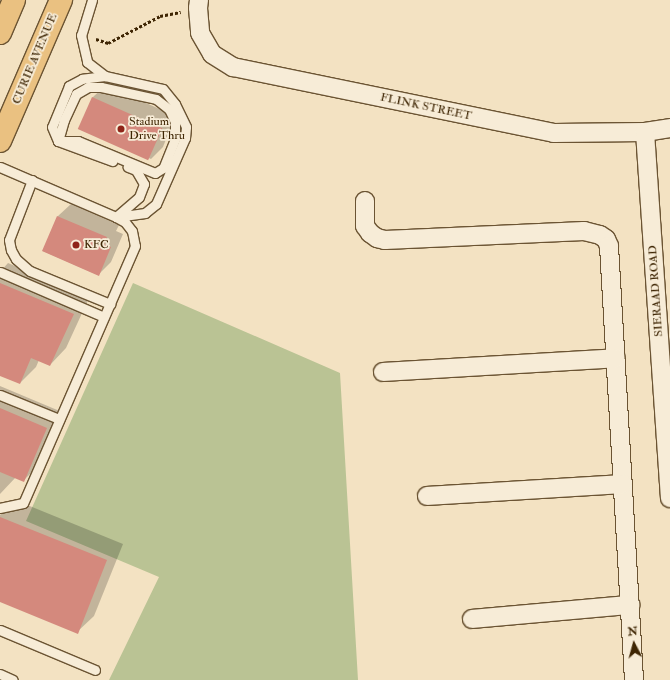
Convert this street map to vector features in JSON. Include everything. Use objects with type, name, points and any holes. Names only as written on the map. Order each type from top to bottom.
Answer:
[{"type":"main road","points":[[0,33],[14,0]]},
{"type":"main road","name":"CURIE AVENUE","points":[[0,141],[61,0]]},
{"type":"street","name":"FLINK STREET","points":[[198,4],[200,33],[212,54],[233,67],[554,133],[645,132],[670,128]]},
{"type":"street","name":"SIERAAD ROAD","points":[[645,132],[670,498]]},
{"type":"street","points":[[365,201],[365,226],[376,238],[385,240],[584,231],[600,235],[606,239],[609,246],[634,680]]},
{"type":"street","points":[[383,372],[616,358]]},
{"type":"street","points":[[427,496],[623,484]]},
{"type":"street","points":[[472,619],[630,605]]},
{"type":"lane","points":[[92,0],[81,35],[86,62],[105,76]]},
{"type":"lane","points":[[116,216],[145,214],[156,204],[170,174],[185,138],[186,127],[175,104],[163,89],[105,76],[82,79],[69,86],[52,127],[58,141],[156,177],[170,174]]},
{"type":"lane","points":[[88,87],[101,87],[156,99],[169,109],[175,122],[175,139],[163,168],[155,173],[78,141],[58,141],[64,120],[76,94],[88,87]]},
{"type":"lane","points":[[0,167],[116,216],[125,222],[132,231],[135,246],[23,503],[0,508]]},
{"type":"lane","points":[[116,216],[139,197],[144,184],[136,170]]},
{"type":"lane","points":[[32,180],[9,240],[11,250],[16,259],[30,270],[110,304]]},
{"type":"lane","points":[[0,272],[104,317]]},
{"type":"lane","points":[[0,395],[59,419]]},
{"type":"lane","points":[[0,630],[95,670]]},
{"type":"lane","points":[[0,674],[13,680]]},
{"type":"path","points":[[81,35],[108,43],[160,16],[198,4]]},
{"type":"green space","points":[[133,283],[340,373],[358,680],[109,680],[159,577],[26,521]]},
{"type":"building","name":"Stadium Drive Thru","points":[[92,97],[162,128],[148,160],[78,129]]},
{"type":"building","name":"KFC","points":[[57,216],[107,237],[104,244],[111,247],[99,276],[42,251]]},
{"type":"building","points":[[0,283],[74,314],[50,366],[31,358],[20,384],[0,376]]},
{"type":"building","points":[[0,408],[47,428],[24,482],[0,472]]},
{"type":"building","points":[[0,517],[107,560],[78,634],[0,602]]},
{"type":"place","name":"Stadium Drive Thru","points":[[121,129]]},
{"type":"place","name":"KFC","points":[[76,245]]}]
